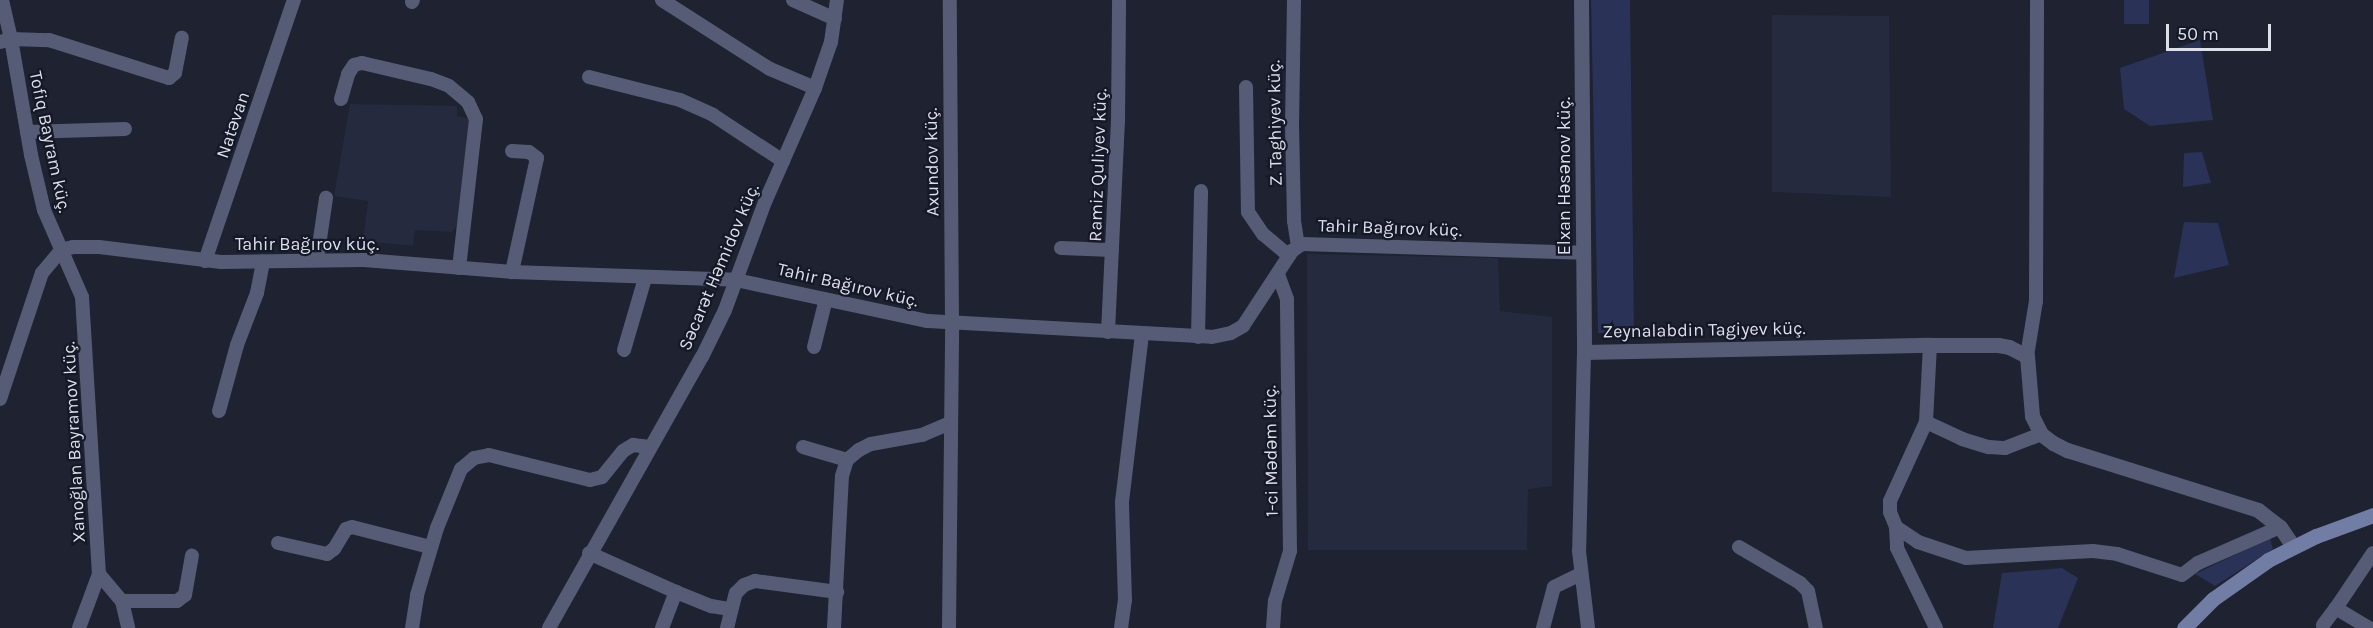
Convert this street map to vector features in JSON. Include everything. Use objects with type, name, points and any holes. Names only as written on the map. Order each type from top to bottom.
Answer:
[{"type":"main road","points":[[2184,628],[2214,599],[2293,546],[2373,515]]},
{"type":"street","name":"Tofiq Bayram küç.","points":[[2,0],[6,40],[44,210],[61,250]]},
{"type":"street","name":"Natəvan","points":[[206,261],[294,0]]},
{"type":"street","points":[[662,0],[770,69],[816,88]]},
{"type":"street","points":[[794,0],[835,19]]},
{"type":"street","name":"Səcarət Həmidov küç.","points":[[549,628],[589,553],[702,357],[736,280],[783,161],[816,88],[831,42],[837,0]]},
{"type":"street","name":"Axundov küç.","points":[[949,628],[952,324],[950,0]]},
{"type":"street","name":"Ramiz Quliyev küç.","points":[[1108,332],[1119,100],[1119,0]]},
{"type":"street","name":"Z. Taghiyev küç.","points":[[1293,251],[1294,0]]},
{"type":"street","name":"Elxan Həsənov küç.","points":[[1581,0],[1584,352]]},
{"type":"street","points":[[2037,0],[2036,301],[2033,334],[2027,356],[2029,404],[2041,434],[2067,450],[2248,506],[2270,517],[2293,546]]},
{"type":"street","points":[[6,40],[50,40],[169,78],[175,73],[182,38]]},
{"type":"street","points":[[340,99],[348,74],[354,66],[362,63],[431,79],[449,86],[468,102],[476,119],[459,268]]},
{"type":"street","points":[[589,77],[680,100],[713,115],[783,161]]},
{"type":"street","points":[[1246,87],[1248,212],[1263,234],[1293,251]]},
{"type":"street","points":[[27,132],[125,129]]},
{"type":"street","points":[[512,151],[529,152],[537,158],[512,272]]},
{"type":"street","points":[[1198,337],[1201,191]]},
{"type":"street","points":[[316,259],[326,198]]},
{"type":"street","name":"Tahir Bağırov küç.","points":[[61,250],[73,247],[99,247],[206,261],[263,262],[316,259],[512,272],[736,280],[908,318],[952,324],[1198,337],[1222,336],[1243,326],[1293,251],[1317,243],[1584,253]]},
{"type":"street","points":[[1061,248],[1112,250]]},
{"type":"street","points":[[0,399],[42,273],[61,250]]},
{"type":"street","name":"Xanoğlan Bayramov küç.","points":[[61,250],[78,285],[85,314],[99,574]]},
{"type":"street","points":[[219,411],[237,345],[257,293],[263,262]]},
{"type":"street","name":"1-ci Mədəm küç.","points":[[1273,628],[1275,601],[1290,551],[1287,299],[1278,274]]},
{"type":"street","points":[[624,350],[645,278]]},
{"type":"street","points":[[814,347],[826,299]]},
{"type":"street","points":[[1121,628],[1125,600],[1122,502],[1142,334]]},
{"type":"street","points":[[1930,345],[1926,423],[1893,490],[1890,512],[1896,527],[1897,548],[1936,628]]},
{"type":"street","name":"Zeynalabdin Tagiyev küç.","points":[[1588,628],[1581,574],[1580,496],[1584,352],[1998,345],[2027,356]]},
{"type":"street","points":[[834,628],[842,476],[847,460],[871,444],[922,435],[950,423]]},
{"type":"street","points":[[1926,423],[1989,447],[2005,448],[2041,434]]},
{"type":"street","points":[[412,628],[417,595],[430,547],[461,469],[474,458],[489,455],[590,480],[602,477],[623,451],[633,445],[650,447]]},
{"type":"street","points":[[803,447],[847,460]]},
{"type":"street","points":[[278,543],[327,554],[334,549],[346,529],[352,526],[430,547]]},
{"type":"street","points":[[1896,527],[1918,542],[1966,558],[1988,559],[2093,551],[2117,554],[2182,575],[2198,563],[2280,527]]},
{"type":"street","points":[[1739,547],[1800,583],[1808,591],[1816,628]]},
{"type":"street","points":[[589,553],[676,592],[711,606],[729,609]]},
{"type":"street","points":[[2323,625],[2373,553]]},
{"type":"street","points":[[122,600],[177,601],[185,595],[192,556]]},
{"type":"street","points":[[80,628],[99,574],[122,600],[128,628]]},
{"type":"street","points":[[1543,628],[1554,587],[1581,574]]},
{"type":"street","points":[[727,628],[729,609],[736,592],[744,585],[755,581],[837,592]]},
{"type":"street","points":[[662,628],[676,592]]},
{"type":"street","points":[[2336,608],[2369,628]]},
{"type":"shaded area","points":[[1591,0],[1630,0],[1634,334],[1598,333]]},
{"type":"shaded area","points":[[2124,0],[2149,0],[2149,24],[2124,24]]},
{"type":"shaded area","points":[[1772,15],[1889,16],[1891,197],[1772,192]]},
{"type":"shaded area","points":[[2200,40],[2213,120],[2150,126],[2124,109],[2120,68]]},
{"type":"shaded area","points":[[350,104],[457,106],[457,116],[470,119],[462,218],[452,232],[415,230],[413,246],[363,241],[368,201],[334,196]]},
{"type":"shaded area","points":[[2202,152],[2211,183],[2183,187],[2184,153]]},
{"type":"shaded area","points":[[2184,222],[2218,223],[2229,265],[2174,278]]},
{"type":"shaded area","points":[[1307,254],[1498,258],[1500,311],[1552,317],[1552,486],[1528,489],[1527,550],[1308,550]]},
{"type":"shaded area","points":[[2270,538],[2273,549],[2215,586],[2195,574]]},
{"type":"shaded area","points":[[2062,568],[2078,578],[2058,628],[1993,628],[2002,573]]}]
